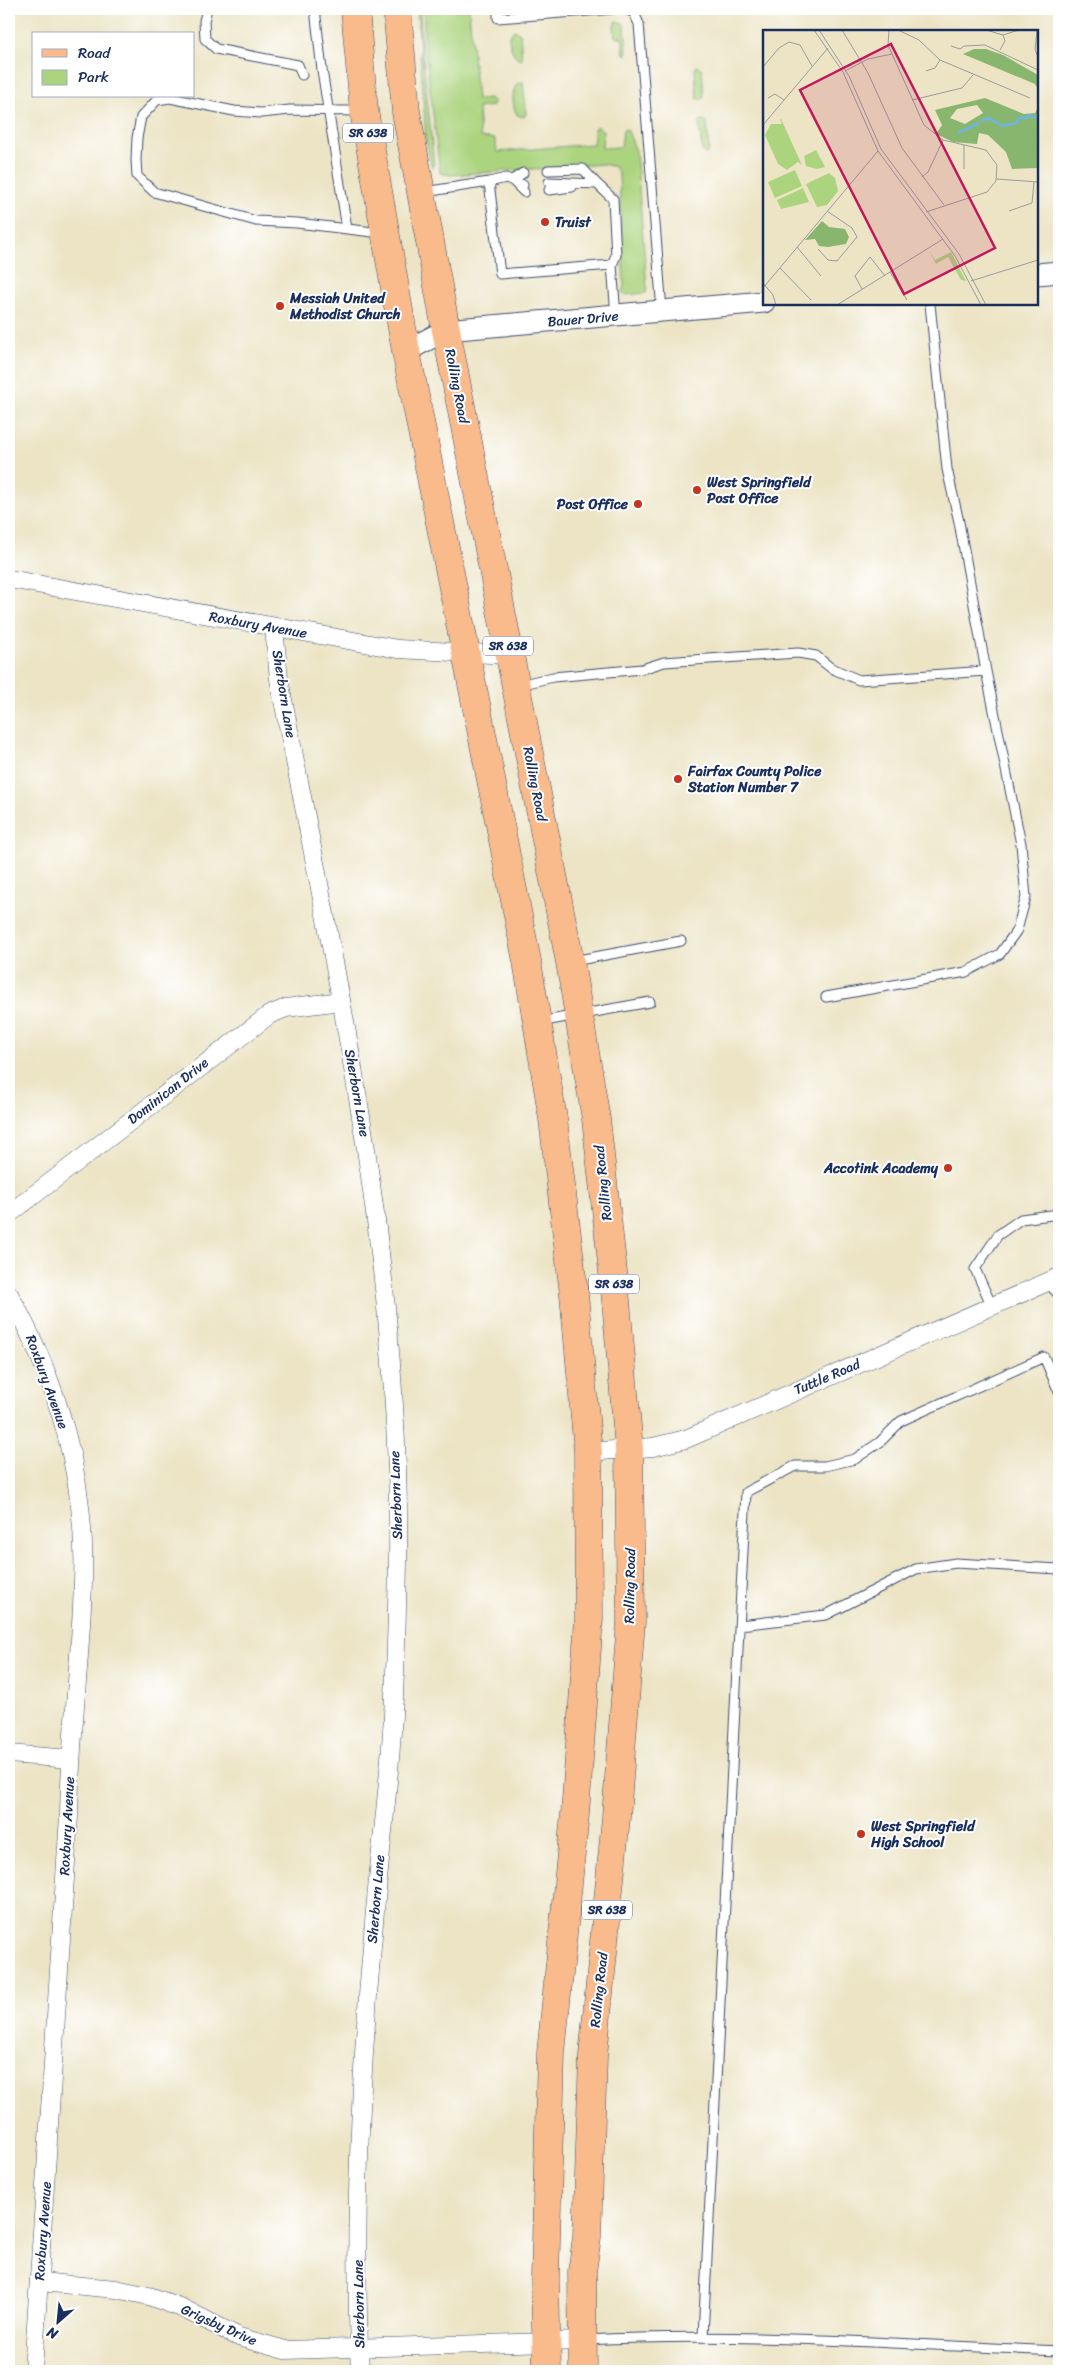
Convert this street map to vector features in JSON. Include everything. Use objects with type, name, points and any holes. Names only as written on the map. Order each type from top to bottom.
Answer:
[{"type":"main road","name":"SR 638","points":[[355,9],[364,111],[406,351],[527,961],[553,1119],[574,1294],[588,1452],[589,1620],[575,1814],[551,2053],[545,2236],[547,2371]]},
{"type":"main road","name":"Rolling Road","points":[[397,9],[406,112],[446,330],[570,962],[596,1119],[615,1290],[629,1449],[631,1621],[616,1818],[592,2056],[587,2237],[582,2272],[581,2341],[583,2371]]},
{"type":"street","points":[[1038,274],[1059,272]]},
{"type":"street","name":"Bauer Drive","points":[[406,351],[446,330],[763,302]]},
{"type":"street","name":"Roxbury Avenue","points":[[9,579],[398,649],[509,655]]},
{"type":"street","name":"Sherborn Lane","points":[[274,628],[280,679],[367,1146],[380,1249],[390,1357],[397,1489],[398,1559],[392,1732],[372,1938],[360,2113],[357,2221],[360,2371]]},
{"type":"street","name":"Dominican Drive","points":[[9,1214],[269,1015],[286,1008],[341,1002]]},
{"type":"street","name":"Tuttle Road","points":[[588,1452],[653,1447],[686,1439],[1053,1279]]},
{"type":"street","name":"Roxbury Avenue","points":[[9,1294],[39,1353],[61,1413],[75,1473],[82,1528],[84,1580],[76,1712],[70,1760],[69,1816],[33,2371]]},
{"type":"street","points":[[9,1754],[70,1760]]},
{"type":"street","name":"Grigsby Drive","points":[[40,2282],[116,2289],[149,2296],[182,2308],[239,2337],[269,2347],[300,2351],[546,2344],[581,2341]]},
{"type":"lane","points":[[207,9],[204,21],[205,39],[216,49],[298,65],[302,75]]},
{"type":"lane","points":[[315,9],[328,111],[347,229]]},
{"type":"lane","points":[[498,9],[498,18],[614,9]]},
{"type":"lane","points":[[626,9],[634,13],[639,24],[662,312]]},
{"type":"lane","points":[[364,111],[243,112],[170,98],[157,100],[142,117],[137,138],[137,176],[154,192],[256,221],[296,223],[386,234]]},
{"type":"lane","points":[[548,170],[583,169],[613,199],[616,255],[612,265],[616,316]]},
{"type":"lane","points":[[512,180],[522,173]]},
{"type":"lane","points":[[421,192],[506,178],[524,188]]},
{"type":"lane","points":[[489,182],[500,274],[612,265]]},
{"type":"lane","points":[[549,186],[597,184]]},
{"type":"lane","points":[[826,997],[966,972],[1000,954],[1018,930],[1026,897],[1021,844],[959,522],[946,469],[930,305]]},
{"type":"lane","points":[[515,686],[553,677],[642,669],[664,662],[798,652],[816,656],[831,668],[859,680],[986,670]]},
{"type":"lane","points":[[570,962],[681,941]]},
{"type":"lane","points":[[537,1022],[650,1002]]},
{"type":"lane","points":[[992,1306],[975,1270],[998,1235],[1022,1219],[1059,1214]]},
{"type":"lane","points":[[1053,1279],[1059,1295]]},
{"type":"lane","points":[[702,2336],[746,1492],[795,1466],[825,1466],[855,1459],[880,1442],[901,1421],[1044,1357],[1059,1392]]},
{"type":"lane","points":[[740,1625],[826,1615],[916,1569],[956,1564],[1059,1569]]},
{"type":"lane","points":[[581,2341],[702,2336],[844,2340],[1059,2351]]},
{"type":"green space","points":[[417,9],[420,9],[421,38],[434,164],[432,168],[426,140]]},
{"type":"green space","points":[[424,9],[469,9],[477,99],[490,98],[494,102],[492,106],[478,108],[480,137],[495,139],[497,152],[593,144],[595,127],[599,127],[603,131],[602,148],[621,147],[623,130],[627,129],[636,151],[646,293],[624,295],[622,292],[624,286],[619,175],[615,167],[603,164],[450,175],[440,173],[424,39]]},
{"type":"green space","points":[[616,21],[623,23],[625,27],[627,55],[624,54],[622,37],[615,37],[614,25]]},
{"type":"green space","points":[[514,30],[520,33],[522,60],[515,56],[511,47],[509,37]]},
{"type":"green space","points":[[697,66],[702,69],[704,97],[701,100],[697,98],[695,69]]},
{"type":"green space","points":[[523,82],[526,114],[524,117],[517,115],[513,98],[516,86],[518,83]]},
{"type":"green space","points":[[702,120],[707,123],[709,150],[706,154],[702,151],[699,122]]},
{"type":"place","name":"Truist","points":[[545,222]]},
{"type":"place","name":"Messiah United Methodist Church","points":[[280,306]]},
{"type":"place","name":"West Springfield Post Office","points":[[697,490]]},
{"type":"place","name":"Post Office","points":[[638,504]]},
{"type":"place","name":"Fairfax County Police Station Number 7","points":[[678,779]]},
{"type":"place","name":"Accotink Academy","points":[[948,1168]]},
{"type":"place","name":"West Springfield High School","points":[[861,1834]]}]
